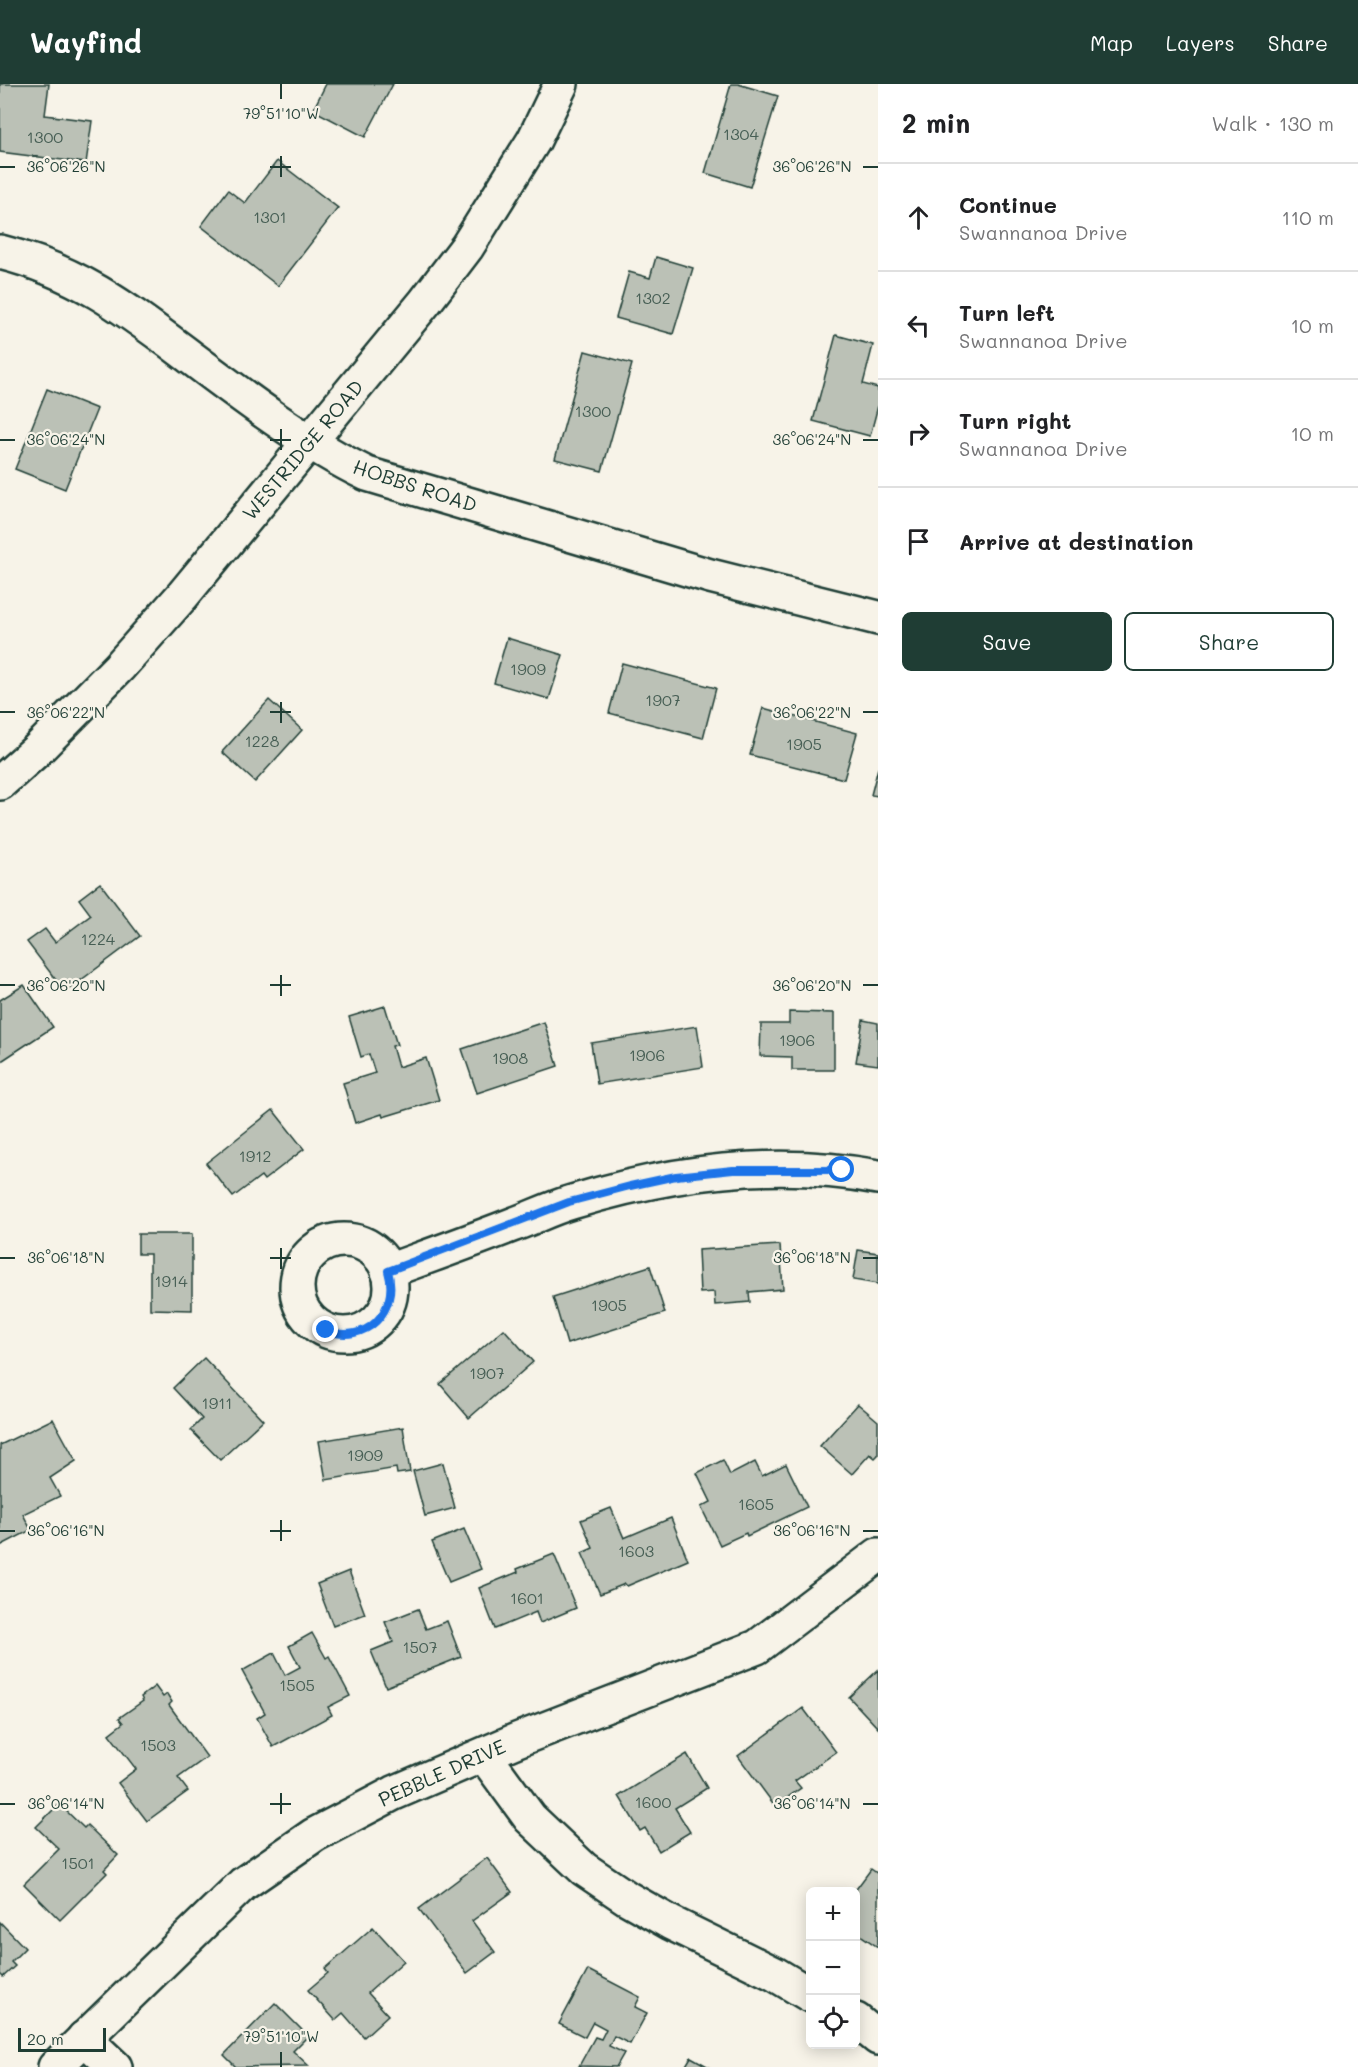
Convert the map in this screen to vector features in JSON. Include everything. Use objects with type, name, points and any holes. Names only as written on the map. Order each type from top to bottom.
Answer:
[{"type":"street","name":"WESTRIDGE ROAD","points":[[0,783],[37,750],[120,667],[183,595],[425,302],[467,247],[534,140],[561,84]]},
{"type":"street","name":"HOBBS ROAD","points":[[0,252],[27,259],[83,282],[122,305],[249,401],[346,464],[367,474],[699,573],[878,618]]},
{"type":"street","points":[[388,1271],[569,1202],[676,1176],[733,1170],[792,1169],[842,1170],[878,1177]]},
{"type":"street","name":"PEBBLE DRIVE","points":[[55,2067],[243,1884],[314,1835],[394,1793],[757,1647],[878,1555]]},
{"type":"street","points":[[484,1755],[530,1818],[584,1869],[627,1898],[671,1923],[775,1974],[806,1993]]},
{"type":"street","points":[[860,2024],[878,2038]]},
{"type":"street","points":[[84,2038],[115,2067]]},
{"type":"building","points":[[0,84],[49,84],[45,115],[92,121],[86,163],[0,152]]},
{"type":"building","points":[[326,84],[393,84],[365,137],[313,110]]},
{"type":"building","points":[[731,84],[778,96],[750,187],[705,173]]},
{"type":"building","points":[[277,161],[338,208],[278,286],[201,226],[228,190],[245,203]]},
{"type":"building","points":[[656,257],[693,268],[673,334],[616,318],[629,272],[650,278]]},
{"type":"building","points":[[836,335],[873,345],[863,384],[878,388],[878,406],[870,436],[813,421]]},
{"type":"building","points":[[585,351],[632,364],[602,471],[555,459]]},
{"type":"building","points":[[47,389],[97,409],[65,489],[15,469]]},
{"type":"building","points":[[507,638],[563,655],[549,699],[494,683]]},
{"type":"building","points":[[622,663],[716,688],[703,738],[609,713]]},
{"type":"building","points":[[269,700],[302,730],[255,782],[222,752]]},
{"type":"building","points":[[763,708],[857,733],[844,779],[750,755]]},
{"type":"building","points":[[878,768],[878,796],[871,795]]},
{"type":"building","points":[[100,883],[140,936],[65,992],[27,942],[45,929],[55,942],[91,915],[79,899]]},
{"type":"building","points":[[24,985],[53,1027],[0,1062],[0,1000]]},
{"type":"building","points":[[385,1006],[397,1045],[392,1046],[398,1067],[426,1058],[439,1100],[355,1123],[343,1083],[375,1073],[369,1054],[361,1057],[349,1017]]},
{"type":"building","points":[[789,1012],[834,1013],[834,1070],[792,1070],[792,1057],[760,1056],[761,1024],[789,1024]]},
{"type":"building","points":[[863,1020],[878,1023],[878,1065],[856,1062]]},
{"type":"building","points":[[544,1022],[558,1066],[477,1093],[462,1049]]},
{"type":"building","points":[[697,1026],[703,1067],[597,1084],[591,1043]]},
{"type":"building","points":[[273,1110],[304,1149],[264,1180],[261,1176],[233,1197],[206,1163]]},
{"type":"building","points":[[138,1234],[192,1234],[192,1310],[150,1309],[150,1254],[138,1254]]},
{"type":"building","points":[[780,1245],[783,1289],[749,1292],[750,1302],[715,1305],[714,1292],[700,1293],[698,1250]]},
{"type":"building","points":[[858,1250],[878,1253],[878,1284],[853,1280]]},
{"type":"building","points":[[650,1266],[665,1313],[567,1344],[553,1297]]},
{"type":"building","points":[[504,1329],[533,1362],[469,1418],[440,1384]]},
{"type":"building","points":[[204,1358],[263,1420],[220,1460],[191,1430],[202,1419],[173,1388]]},
{"type":"building","points":[[858,1404],[878,1421],[878,1455],[875,1458],[870,1454],[852,1474],[820,1446]]},
{"type":"building","points":[[53,1419],[76,1461],[50,1478],[60,1496],[23,1514],[31,1530],[0,1546],[0,1445]]},
{"type":"building","points":[[403,1427],[410,1472],[397,1474],[396,1468],[326,1480],[319,1441]]},
{"type":"building","points":[[723,1460],[730,1475],[755,1462],[762,1476],[786,1464],[807,1507],[747,1536],[746,1533],[720,1545],[701,1507],[711,1502],[697,1473]]},
{"type":"building","points":[[443,1463],[455,1508],[425,1516],[413,1471]]},
{"type":"building","points":[[611,1508],[624,1538],[671,1518],[688,1560],[627,1586],[625,1584],[600,1594],[582,1553],[593,1548],[581,1520]]},
{"type":"building","points":[[464,1529],[481,1569],[449,1582],[432,1542]]},
{"type":"building","points":[[554,1554],[576,1608],[540,1623],[536,1612],[495,1629],[479,1588]]},
{"type":"building","points":[[349,1571],[365,1614],[333,1626],[317,1584]]},
{"type":"building","points":[[418,1609],[426,1629],[447,1621],[461,1657],[386,1687],[371,1651],[393,1642],[385,1622]]},
{"type":"building","points":[[312,1633],[326,1658],[329,1656],[350,1696],[328,1707],[332,1715],[273,1747],[257,1718],[265,1713],[242,1671],[274,1653],[285,1675],[300,1667],[289,1646]]},
{"type":"building","points":[[878,1670],[878,1728],[849,1697]]},
{"type":"building","points":[[155,1686],[163,1697],[167,1694],[172,1702],[169,1705],[207,1757],[178,1778],[188,1791],[147,1821],[118,1783],[136,1769],[109,1734],[123,1723],[119,1718],[143,1701],[141,1697]]},
{"type":"building","points":[[803,1708],[836,1752],[795,1781],[801,1788],[775,1806],[738,1756]]},
{"type":"building","points":[[687,1754],[707,1788],[675,1808],[690,1832],[659,1851],[645,1828],[640,1831],[619,1796]]},
{"type":"building","points":[[59,1804],[84,1828],[87,1825],[118,1855],[104,1870],[107,1873],[60,1920],[24,1884],[59,1849],[36,1827]]},
{"type":"building","points":[[487,1858],[512,1892],[472,1921],[495,1952],[467,1973],[419,1909]]},
{"type":"building","points":[[871,1869],[878,1874],[878,1947],[860,1935],[860,1887],[858,1887]]},
{"type":"building","points":[[0,1922],[25,1948],[11,1962],[15,1966],[3,1977],[0,1974]]},
{"type":"building","points":[[373,1927],[404,1961],[368,1993],[388,2015],[364,2037],[343,2013],[335,2020],[308,1990],[328,1973],[325,1969]]},
{"type":"building","points":[[588,1970],[640,1997],[635,2007],[647,2013],[630,2044],[614,2036],[609,2046],[624,2053],[616,2067],[579,2066],[595,2037],[601,2039],[606,2029],[593,2022],[585,2037],[559,2024]]},
{"type":"building","points":[[275,2003],[308,2036],[293,2051],[309,2066],[236,2067],[224,2055]]},
{"type":"building","points":[[691,2057],[709,2067],[685,2067]]},
{"type":"route","points":[[326,1330],[335,1334],[350,1334],[364,1330],[376,1322],[385,1311],[390,1297],[391,1282],[388,1271],[569,1202],[676,1176],[733,1170],[842,1170]]}]
